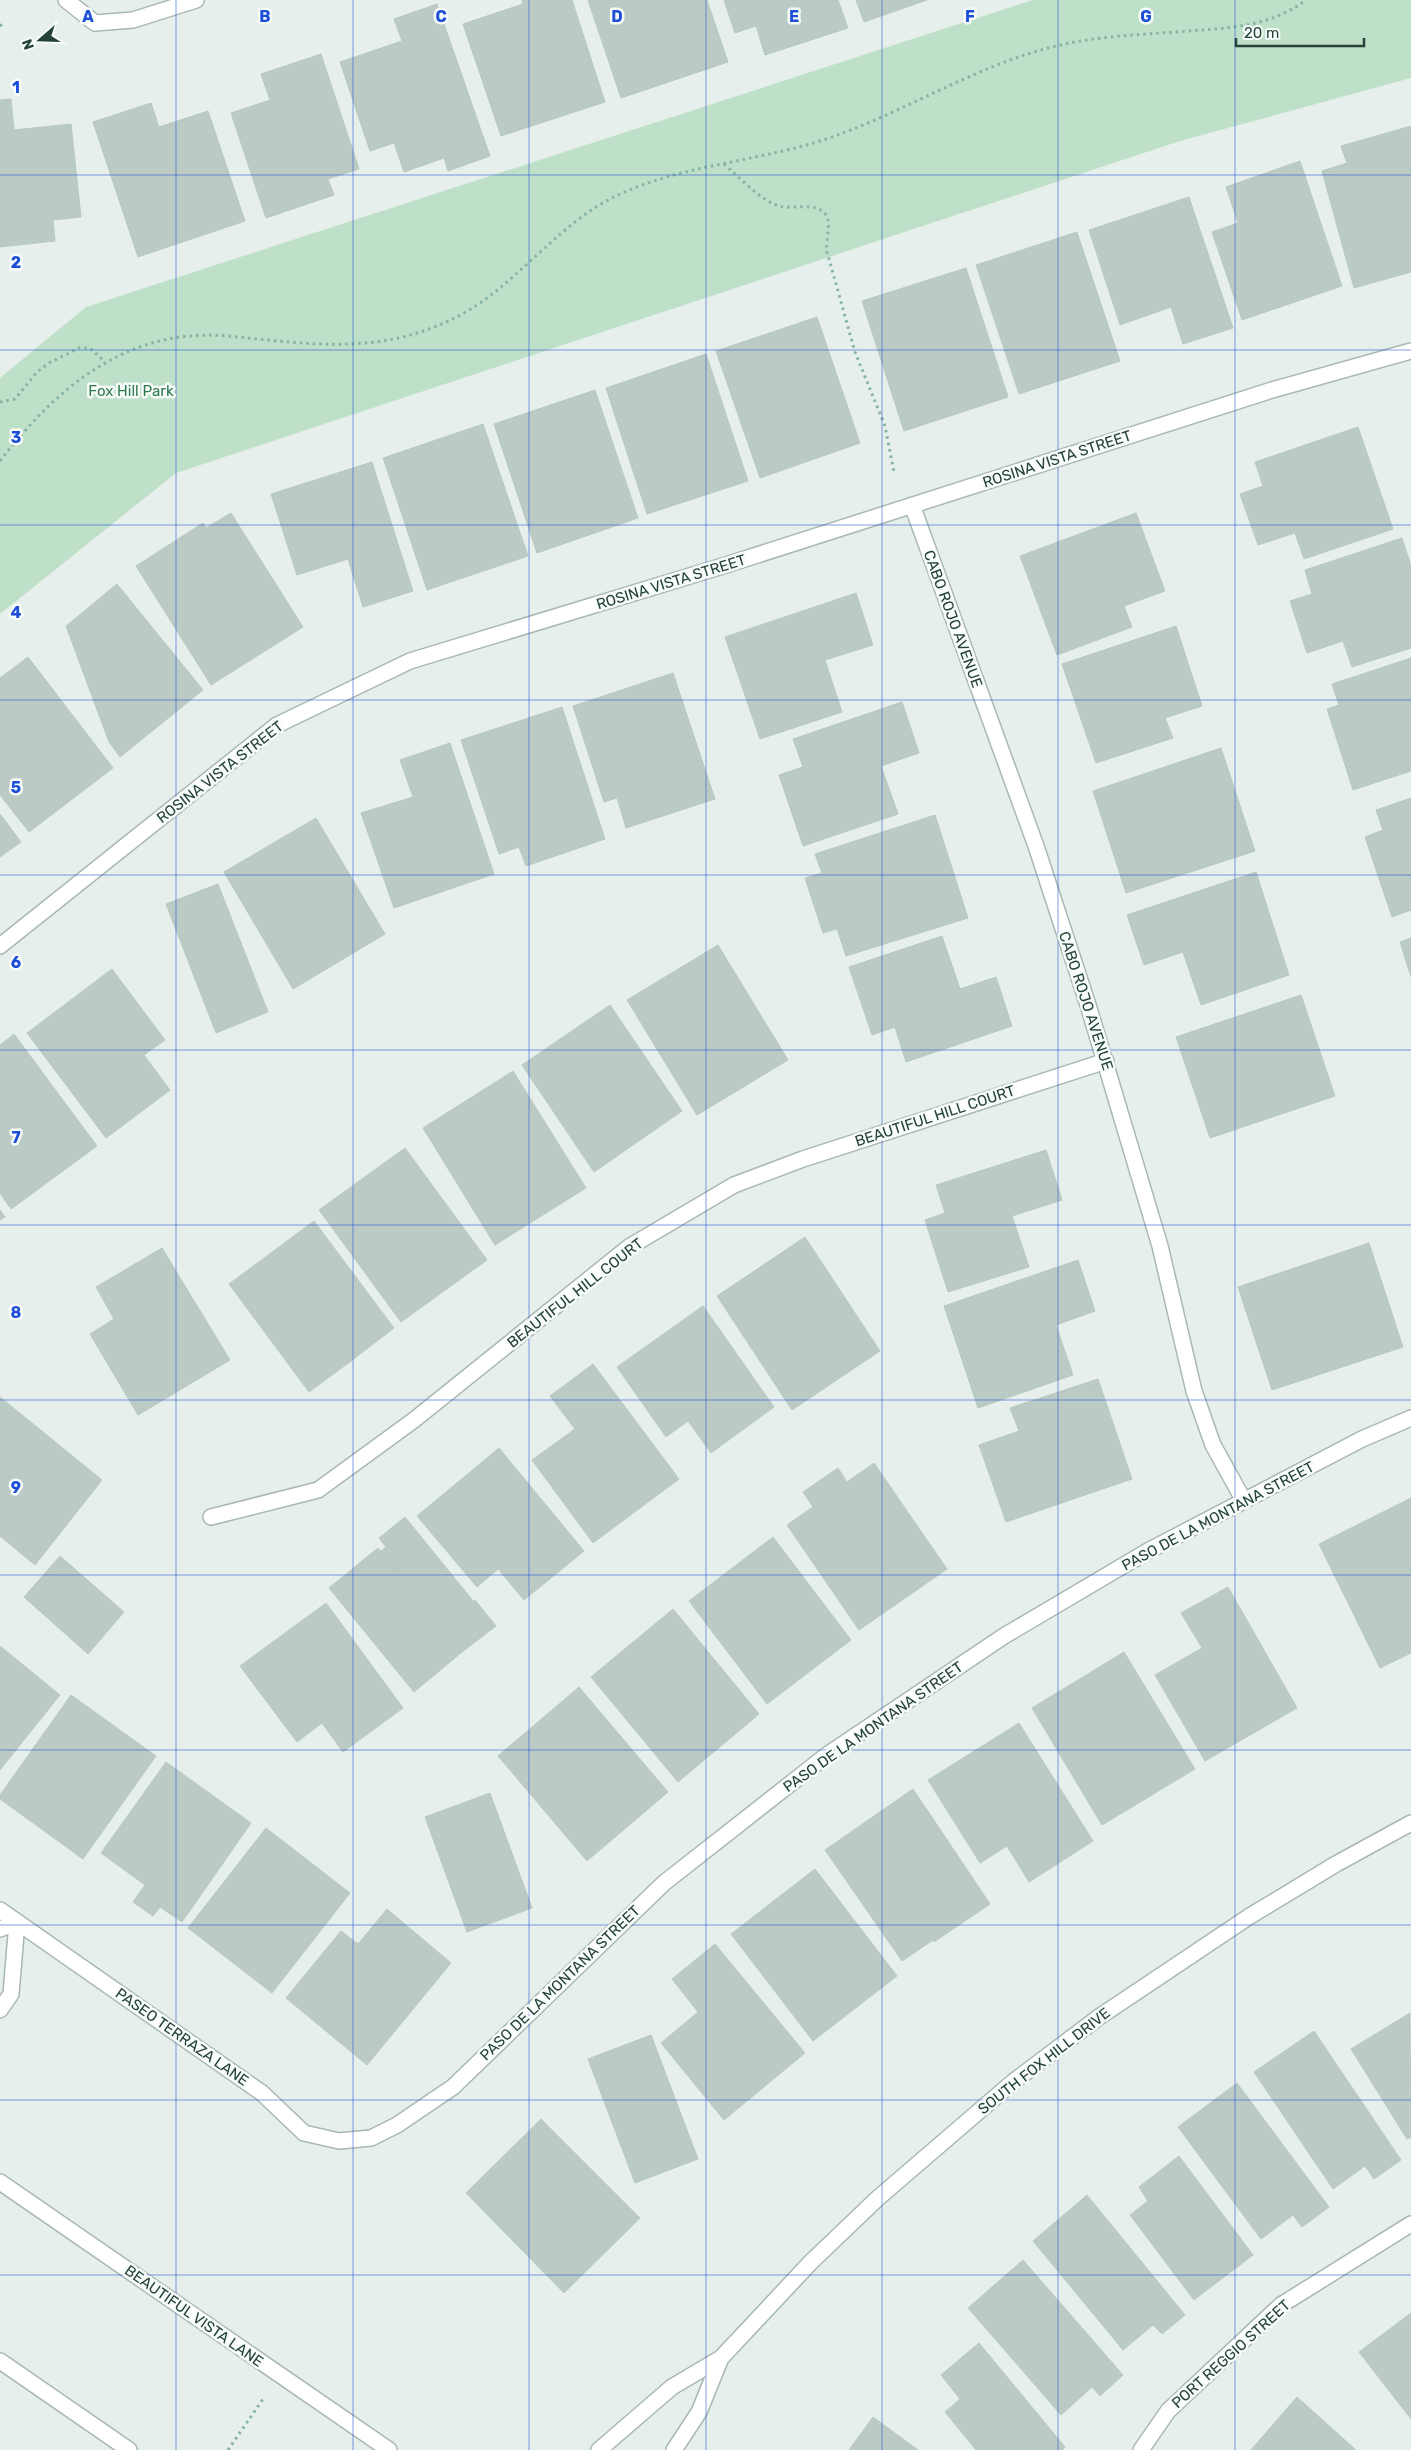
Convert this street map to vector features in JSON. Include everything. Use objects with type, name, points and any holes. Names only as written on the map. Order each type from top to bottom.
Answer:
[{"type":"street","points":[[66,0],[95,23],[133,20],[196,0]]},
{"type":"street","name":"ROSINA VISTA STREET","points":[[0,946],[277,725],[410,661],[726,566],[1272,390],[1411,351]]},
{"type":"street","name":"CABO ROJO AVENUE","points":[[912,505],[1036,846],[1106,1061],[1160,1246],[1194,1391],[1213,1445],[1244,1501]]},
{"type":"street","name":"BEAUTIFUL HILL COURT","points":[[210,1517],[318,1490],[414,1420],[629,1247],[734,1186],[803,1158],[1106,1061]]},
{"type":"street","name":"PASO DE LA MONTANA STREET","points":[[371,2138],[397,2125],[453,2087],[664,1883],[827,1755],[1004,1636],[1148,1551],[1362,1439],[1411,1418]]},
{"type":"street","name":"SOUTH FOX HILL DRIVE","points":[[599,2450],[672,2387],[721,2358],[811,2262],[878,2198],[1013,2082],[1099,2017],[1250,1916],[1336,1864],[1411,1822]]},
{"type":"street","name":"PASEO TERRAZA LANE","points":[[0,1910],[262,2093],[304,2133],[339,2141],[371,2138]]},
{"type":"street","points":[[0,1930],[17,1922],[11,1994],[0,2010]]},
{"type":"street","name":"BEAUTIFUL VISTA LANE","points":[[0,2182],[389,2450]]},
{"type":"street","name":"PORT REGGIO STREET","points":[[1141,2450],[1168,2410],[1281,2305],[1411,2224]]},
{"type":"street","name":"SOUTH FOX HILL DRIVE","points":[[674,2450],[699,2412],[721,2358]]},
{"type":"street","points":[[0,2361],[129,2450]]},
{"type":"path","points":[[0,461],[22,433],[48,406],[78,380],[105,362],[143,345],[188,337],[227,336],[323,345],[366,343],[414,334],[466,312],[490,296],[567,230],[604,202],[637,186],[664,177],[793,149],[858,128],[923,100],[990,67],[1046,48],[1086,40],[1128,35],[1241,27],[1278,17],[1306,0]]},
{"type":"path","points":[[0,26],[5,22]]},
{"type":"path","points":[[723,164],[776,206],[788,208],[812,206],[825,213],[829,221],[826,240],[827,252],[855,352],[885,426],[894,472]]},
{"type":"path","points":[[0,402],[15,399],[37,372],[79,348],[90,348],[105,362]]},
{"type":"path","points":[[228,2450],[266,2395]]},
{"type":"green space","name":"Fox Hill Park","points":[[1033,0],[1411,0],[1411,78],[1180,141],[176,473],[0,614],[0,378],[86,307]]},
{"type":"building","points":[[522,0],[572,0],[605,102],[501,136],[463,24],[523,4]]},
{"type":"building","points":[[588,0],[707,0],[728,62],[621,98]]},
{"type":"building","points":[[724,0],[838,0],[848,28],[765,55],[756,26],[735,33]]},
{"type":"building","points":[[856,0],[927,0],[864,22]]},
{"type":"building","points":[[437,4],[490,156],[448,171],[444,158],[404,172],[394,143],[370,151],[340,62],[402,41],[394,19]]},
{"type":"building","points":[[321,54],[359,169],[328,179],[334,195],[266,218],[231,113],[270,100],[261,74]]},
{"type":"building","points":[[11,99],[14,130],[71,124],[81,217],[53,220],[55,241],[0,247],[0,100]]},
{"type":"building","points":[[151,103],[159,127],[208,111],[245,221],[138,257],[93,122]]},
{"type":"building","points":[[1411,126],[1411,272],[1354,288],[1322,171],[1347,163],[1341,146]]},
{"type":"building","points":[[1300,161],[1342,286],[1242,320],[1212,232],[1238,223],[1226,187]]},
{"type":"building","points":[[1189,197],[1233,328],[1183,344],[1171,307],[1120,325],[1089,230]]},
{"type":"building","points":[[1077,232],[1120,361],[1019,394],[976,265]]},
{"type":"building","points":[[966,268],[1008,397],[904,431],[862,301]]},
{"type":"building","points":[[817,317],[860,443],[760,478],[716,351]]},
{"type":"building","points":[[706,354],[748,481],[647,514],[606,388]]},
{"type":"building","points":[[595,390],[638,518],[537,553],[494,424]]},
{"type":"building","points":[[483,424],[528,556],[427,590],[383,458]]},
{"type":"building","points":[[1358,427],[1393,529],[1304,559],[1295,533],[1258,545],[1240,494],[1263,486],[1255,462]]},
{"type":"building","points":[[372,462],[413,591],[363,607],[348,559],[297,575],[271,494]]},
{"type":"building","points":[[231,513],[303,627],[211,685],[136,566],[203,523],[206,528]]},
{"type":"building","points":[[1136,513],[1165,591],[1124,606],[1132,627],[1057,655],[1020,556]]},
{"type":"building","points":[[1402,538],[1411,566],[1411,648],[1352,667],[1343,641],[1307,653],[1290,601],[1312,594],[1305,570]]},
{"type":"building","points":[[117,584],[203,690],[120,757],[109,742],[66,626]]},
{"type":"building","points":[[856,593],[873,645],[825,660],[842,712],[760,739],[725,637]]},
{"type":"building","points":[[1176,626],[1202,706],[1165,718],[1173,738],[1096,763],[1062,664]]},
{"type":"building","points":[[28,657],[113,768],[29,832],[0,795],[0,678]]},
{"type":"building","points":[[1411,658],[1411,771],[1353,790],[1327,709],[1339,705],[1332,684]]},
{"type":"building","points":[[673,673],[715,799],[626,828],[617,798],[604,802],[573,706]]},
{"type":"building","points":[[902,702],[919,753],[881,766],[898,814],[803,846],[779,775],[803,767],[793,739]]},
{"type":"building","points":[[562,707],[605,839],[526,866],[519,847],[499,854],[461,740]]},
{"type":"building","points":[[450,743],[494,874],[394,908],[361,813],[413,797],[400,760]]},
{"type":"building","points":[[1221,748],[1255,851],[1126,893],[1093,791]]},
{"type":"building","points":[[1411,798],[1411,910],[1392,917],[1365,837],[1383,830],[1376,810]]},
{"type":"building","points":[[0,814],[21,842],[0,857]]},
{"type":"building","points":[[935,815],[968,918],[846,956],[837,929],[823,933],[805,878],[822,873],[815,854]]},
{"type":"building","points":[[316,818],[385,934],[293,989],[224,872]]},
{"type":"building","points":[[1256,872],[1289,975],[1201,1005],[1183,952],[1144,965],[1127,915]]},
{"type":"building","points":[[218,884],[268,1012],[216,1033],[166,904]]},
{"type":"building","points":[[942,936],[960,989],[996,977],[1012,1026],[906,1062],[895,1027],[872,1035],[849,967]]},
{"type":"building","points":[[1411,938],[1411,977],[1400,942]]},
{"type":"building","points":[[718,945],[788,1060],[697,1115],[627,1000]]},
{"type":"building","points":[[112,969],[165,1040],[144,1055],[170,1090],[106,1138],[27,1033]]},
{"type":"building","points":[[1301,995],[1335,1096],[1210,1138],[1176,1037]]},
{"type":"building","points":[[610,1005],[682,1111],[594,1172],[522,1065]]},
{"type":"building","points":[[14,1034],[97,1146],[11,1209],[0,1193],[0,1045]]},
{"type":"building","points":[[513,1071],[586,1188],[495,1245],[423,1128]]},
{"type":"building","points":[[405,1148],[487,1260],[401,1322],[319,1210]]},
{"type":"building","points":[[1046,1150],[1062,1200],[1012,1216],[1029,1267],[948,1292],[925,1220],[945,1213],[936,1185]]},
{"type":"building","points":[[0,1210],[5,1217],[0,1220]]},
{"type":"building","points":[[314,1221],[394,1328],[351,1361],[271,1253]]},
{"type":"building","points":[[805,1237],[880,1351],[792,1410],[717,1296]]},
{"type":"building","points":[[1369,1243],[1403,1347],[1272,1390],[1238,1287]]},
{"type":"building","points":[[162,1248],[230,1360],[138,1415],[90,1334],[114,1319],[96,1287]]},
{"type":"building","points":[[271,1253],[351,1361],[309,1392],[229,1284]]},
{"type":"building","points":[[1078,1260],[1095,1311],[1056,1325],[1073,1375],[978,1408],[944,1306]]},
{"type":"building","points":[[703,1306],[774,1407],[711,1453],[688,1421],[666,1437],[617,1367]]},
{"type":"building","points":[[593,1364],[679,1479],[593,1543],[532,1460],[575,1429],[550,1396]]},
{"type":"building","points":[[1098,1379],[1132,1479],[1006,1522],[979,1445],[1019,1431],[1010,1408]]},
{"type":"building","points":[[0,1397],[102,1480],[35,1565],[0,1536]]},
{"type":"building","points":[[499,1448],[584,1551],[524,1600],[498,1569],[477,1587],[417,1516]]},
{"type":"building","points":[[874,1463],[947,1569],[859,1630],[787,1525],[813,1507],[803,1492],[838,1468],[847,1482]]},
{"type":"building","points":[[1411,1498],[1411,1653],[1380,1668],[1319,1544]]},
{"type":"building","points":[[405,1517],[474,1602],[475,1600],[496,1626],[462,1652],[381,1551],[386,1547],[379,1538]]},
{"type":"building","points":[[773,1537],[851,1640],[767,1704],[689,1601]]},
{"type":"building","points":[[378,1548],[462,1652],[414,1692],[329,1588]]},
{"type":"building","points":[[60,1556],[124,1612],[88,1654],[24,1597]]},
{"type":"building","points":[[1228,1587],[1297,1708],[1205,1761],[1155,1675],[1202,1648],[1181,1613]]},
{"type":"building","points":[[326,1603],[403,1708],[343,1752],[322,1723],[297,1742],[240,1666]]},
{"type":"building","points":[[673,1609],[759,1714],[678,1782],[591,1677]]},
{"type":"building","points":[[0,1646],[60,1695],[0,1770]]},
{"type":"building","points":[[1124,1652],[1195,1769],[1102,1825],[1032,1708]]},
{"type":"building","points":[[579,1687],[668,1792],[587,1861],[498,1756]]},
{"type":"building","points":[[71,1695],[156,1756],[83,1859],[0,1799],[0,1795]]},
{"type":"building","points":[[1019,1723],[1093,1841],[1029,1882],[1007,1846],[980,1863],[928,1780]]},
{"type":"building","points":[[166,1762],[251,1823],[182,1922],[160,1907],[153,1916],[133,1902],[145,1885],[101,1853]]},
{"type":"building","points":[[913,1789],[990,1904],[902,1961],[825,1850]]},
{"type":"building","points":[[490,1793],[532,1908],[467,1932],[425,1817]]},
{"type":"building","points":[[266,1828],[350,1893],[272,1993],[188,1928]]},
{"type":"building","points":[[815,1869],[897,1976],[813,2041],[731,1934]]},
{"type":"building","points":[[387,1909],[451,1963],[367,2065],[286,1998],[341,1931],[358,1944]]},
{"type":"building","points":[[715,1944],[805,2053],[724,2120],[661,2043],[698,2012],[672,1979]]},
{"type":"building","points":[[1410,2013],[1411,2137],[1407,2139],[1351,2049]]},
{"type":"building","points":[[1314,2031],[1401,2160],[1374,2179],[1365,2166],[1333,2189],[1254,2072]]},
{"type":"building","points":[[651,2035],[698,2159],[635,2183],[588,2059]]},
{"type":"building","points":[[1237,2083],[1329,2207],[1302,2227],[1293,2215],[1261,2239],[1178,2127]]},
{"type":"building","points":[[541,2119],[640,2218],[564,2293],[466,2193]]},
{"type":"building","points":[[1179,2156],[1253,2255],[1194,2300],[1130,2215],[1148,2201],[1139,2187]]},
{"type":"building","points":[[1087,2195],[1185,2315],[1162,2334],[1153,2325],[1123,2350],[1033,2241]]},
{"type":"building","points":[[1023,2260],[1123,2375],[1100,2396],[1092,2387],[1061,2415],[968,2308]]},
{"type":"building","points":[[1411,2313],[1411,2419],[1359,2352]]},
{"type":"building","points":[[979,2343],[1065,2447],[1062,2450],[976,2450],[945,2412],[960,2399],[941,2375]]},
{"type":"building","points":[[1297,2397],[1356,2450],[1251,2450]]},
{"type":"building","points":[[873,2417],[918,2450],[849,2450]]}]
